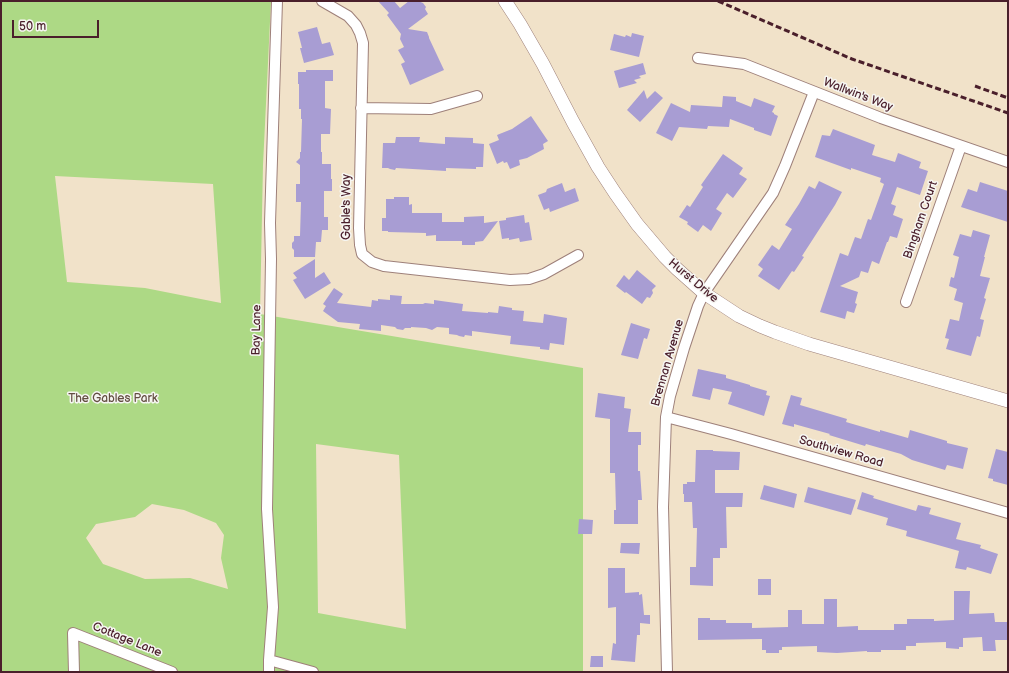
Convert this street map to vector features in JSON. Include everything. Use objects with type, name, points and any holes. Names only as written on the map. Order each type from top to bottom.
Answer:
[{"type":"street","name":"Bay Lane","points":[[269,672],[273,607],[267,509],[271,259],[270,223],[277,1]]},
{"type":"street","name":"Gable's Way","points":[[322,1],[348,16],[356,24],[363,43],[360,245],[362,254],[372,262],[384,266],[510,280],[529,279],[544,274],[578,255]]},
{"type":"street","name":"Hurst Drive","points":[[505,1],[520,24],[598,167],[615,193],[637,224],[665,257],[704,293],[739,316],[775,332],[809,344],[1008,401]]},
{"type":"street","name":"Wallwin's Way","points":[[698,58],[744,64],[881,118],[1008,162]]},
{"type":"street","name":"Brennan Avenue","points":[[667,672],[663,507],[666,417],[670,396],[684,348],[704,293],[773,193],[814,92]]},
{"type":"street","points":[[361,108],[431,109],[477,96]]},
{"type":"street","name":"Bingham Court","points":[[906,302],[961,146]]},
{"type":"street","name":"Southview Road","points":[[666,417],[1008,513]]},
{"type":"street","name":"Cottage Lane","points":[[74,672],[73,633],[172,672]]},
{"type":"street","points":[[269,660],[313,672]]},
{"type":"green space","name":"The Gables Park","points":[[1,1],[271,1],[263,165],[260,314],[583,368],[583,672],[1,672]],"holes":[[[55,176],[213,184],[221,303],[145,288],[67,282]],[[316,444],[399,455],[406,629],[318,613]],[[152,504],[184,510],[216,523],[224,535],[221,558],[228,589],[190,578],[145,579],[103,564],[86,538],[96,524],[135,517]]]},
{"type":"building","points":[[378,1],[394,1],[400,8],[409,1],[418,1],[423,3],[428,14],[408,29],[427,32],[444,70],[410,85],[401,64],[405,62],[398,50],[404,47],[400,39],[401,34],[387,15],[389,13]]},
{"type":"building","points":[[317,27],[322,44],[330,42],[334,55],[304,63],[298,32]]},
{"type":"building","points":[[632,33],[644,36],[639,57],[610,50],[614,34],[631,37]]},
{"type":"building","points":[[643,63],[646,74],[639,76],[641,78],[634,80],[637,83],[619,88],[614,71]]},
{"type":"building","points":[[306,70],[333,70],[333,81],[325,81],[325,108],[331,109],[330,134],[321,134],[322,164],[331,164],[332,191],[324,191],[324,217],[328,217],[328,230],[322,230],[321,242],[316,242],[315,257],[294,257],[292,243],[294,241],[294,236],[300,236],[301,202],[296,202],[296,184],[300,184],[300,165],[296,162],[300,158],[301,152],[302,119],[301,109],[299,109],[298,72],[306,72]]},
{"type":"building","points":[[644,90],[647,99],[655,91],[663,98],[640,122],[627,110]]},
{"type":"building","points":[[723,96],[736,97],[736,101],[751,107],[754,98],[775,106],[772,112],[778,116],[771,136],[730,119],[729,127],[708,126],[707,129],[679,127],[672,141],[656,133],[671,103],[690,112],[691,105],[722,107]]},
{"type":"building","points":[[531,116],[548,141],[543,144],[544,149],[527,158],[519,160],[520,165],[510,169],[507,162],[504,163],[503,161],[497,164],[489,144],[499,140],[497,135],[512,129]]},
{"type":"building","points":[[833,129],[875,145],[872,155],[895,162],[898,153],[921,162],[919,168],[928,171],[920,195],[897,187],[891,204],[896,206],[893,215],[903,219],[897,238],[890,236],[879,264],[872,261],[868,273],[861,271],[859,277],[840,286],[858,292],[855,303],[857,304],[854,313],[847,311],[845,319],[820,312],[840,253],[848,256],[855,237],[861,239],[868,219],[871,220],[884,184],[880,182],[881,178],[851,168],[851,170],[815,157],[822,135],[830,136]]},
{"type":"building","points":[[396,137],[420,137],[419,142],[445,144],[445,137],[473,138],[473,143],[484,144],[483,167],[476,167],[476,169],[446,168],[446,171],[396,168],[395,170],[382,168],[383,143],[395,143]]},
{"type":"building","points":[[723,154],[743,168],[739,174],[747,179],[733,198],[727,193],[716,209],[722,213],[711,231],[703,225],[698,232],[687,224],[688,222],[679,217],[687,205],[690,207],[703,187],[701,185]]},
{"type":"building","points":[[819,181],[842,192],[802,256],[804,257],[779,290],[758,276],[763,269],[758,265],[772,245],[779,250],[792,229],[785,225],[809,186],[815,189]]},
{"type":"building","points":[[980,182],[1008,191],[1008,222],[961,207],[968,189],[977,192]]},
{"type":"building","points":[[562,183],[565,192],[575,188],[579,201],[550,212],[549,208],[544,210],[538,195],[546,192],[547,189]]},
{"type":"building","points":[[394,197],[409,197],[409,205],[412,204],[412,213],[442,213],[442,222],[464,222],[464,217],[484,216],[484,223],[498,221],[483,241],[475,242],[475,245],[462,245],[462,241],[436,241],[436,235],[426,236],[426,233],[382,231],[382,218],[386,218],[386,199],[394,199]]},
{"type":"building","points":[[524,215],[525,223],[529,222],[532,240],[520,242],[519,238],[509,240],[509,238],[502,239],[499,221],[506,220],[506,218]]},
{"type":"building","points":[[973,230],[990,235],[980,276],[990,278],[980,319],[984,320],[980,337],[977,336],[971,356],[946,349],[949,339],[945,338],[950,319],[959,321],[963,303],[954,300],[957,289],[949,286],[951,277],[954,278],[959,257],[953,255],[960,234],[971,237]]},
{"type":"building","points":[[315,259],[315,278],[324,272],[331,283],[305,299],[293,280],[297,278],[293,273]]},
{"type":"building","points":[[637,270],[656,286],[652,290],[653,293],[650,298],[647,297],[642,304],[616,286],[624,275],[629,280]]},
{"type":"building","points":[[334,288],[343,294],[337,303],[371,307],[372,300],[390,300],[390,295],[402,296],[401,304],[434,304],[434,300],[463,304],[462,311],[498,313],[499,306],[512,308],[512,310],[524,311],[523,321],[543,323],[544,314],[567,318],[564,345],[550,343],[549,350],[540,349],[540,347],[510,344],[511,336],[472,331],[472,336],[465,335],[464,337],[449,334],[449,328],[437,327],[432,330],[411,327],[403,330],[381,325],[381,331],[359,329],[360,324],[338,322],[323,311],[326,306],[323,304]]},
{"type":"building","points":[[631,323],[650,329],[647,339],[644,338],[638,359],[621,355]]},
{"type":"building","points":[[698,369],[726,375],[726,378],[767,391],[766,395],[770,396],[764,416],[728,404],[732,392],[713,388],[710,400],[692,396]]},
{"type":"building","points":[[598,393],[625,397],[624,408],[631,409],[628,432],[641,432],[641,445],[638,445],[638,471],[640,471],[642,500],[638,500],[638,524],[614,524],[614,510],[616,510],[615,473],[610,473],[610,419],[595,417]]},
{"type":"building","points":[[791,395],[802,398],[800,405],[847,419],[846,422],[908,438],[910,430],[947,441],[947,443],[968,448],[963,469],[947,465],[945,470],[912,460],[901,454],[866,444],[865,446],[794,424],[794,427],[782,424]]},
{"type":"building","points":[[996,449],[1008,452],[1008,485],[988,478]]},
{"type":"building","points":[[696,450],[740,452],[739,470],[715,470],[715,493],[743,493],[742,507],[726,507],[727,548],[720,548],[720,558],[713,558],[713,586],[690,585],[690,567],[696,567],[697,528],[693,528],[692,502],[684,502],[683,484],[687,484],[687,482],[695,482]]},
{"type":"building","points":[[764,485],[797,494],[794,508],[760,499]]},
{"type":"building","points":[[808,487],[856,500],[851,515],[804,502]]},
{"type":"building","points":[[862,492],[874,496],[873,498],[916,511],[918,505],[931,508],[929,514],[961,523],[956,539],[981,545],[980,548],[998,554],[991,574],[967,567],[966,570],[955,568],[959,551],[906,536],[907,531],[886,525],[888,518],[857,509]]},
{"type":"building","points":[[579,519],[593,520],[592,534],[578,534]]},
{"type":"building","points":[[621,543],[640,543],[639,554],[620,553]]},
{"type":"building","points":[[608,568],[625,568],[625,593],[639,592],[639,595],[642,594],[644,615],[650,615],[650,624],[640,623],[640,635],[637,635],[635,662],[611,660],[613,643],[616,644],[616,607],[608,608]]},
{"type":"building","points":[[758,579],[771,579],[771,595],[758,595]]},
{"type":"building","points":[[954,591],[970,591],[969,614],[994,613],[995,622],[1008,622],[1008,640],[995,640],[996,651],[983,651],[982,637],[963,638],[963,647],[959,647],[959,649],[946,648],[946,642],[916,643],[916,646],[906,646],[906,650],[837,653],[817,652],[817,646],[782,647],[782,650],[779,650],[779,653],[766,653],[766,650],[762,650],[762,639],[698,640],[698,618],[726,620],[726,623],[752,623],[752,628],[788,627],[788,610],[802,610],[802,624],[824,624],[824,599],[837,599],[837,627],[858,626],[858,630],[894,630],[894,624],[907,624],[907,619],[934,619],[934,621],[954,620]]},
{"type":"building","points":[[591,656],[603,656],[603,667],[590,667]]},
{"type":"railway","points":[[718,1],[852,59],[1008,113]]},
{"type":"railway","points":[[975,86],[1008,98]]}]
